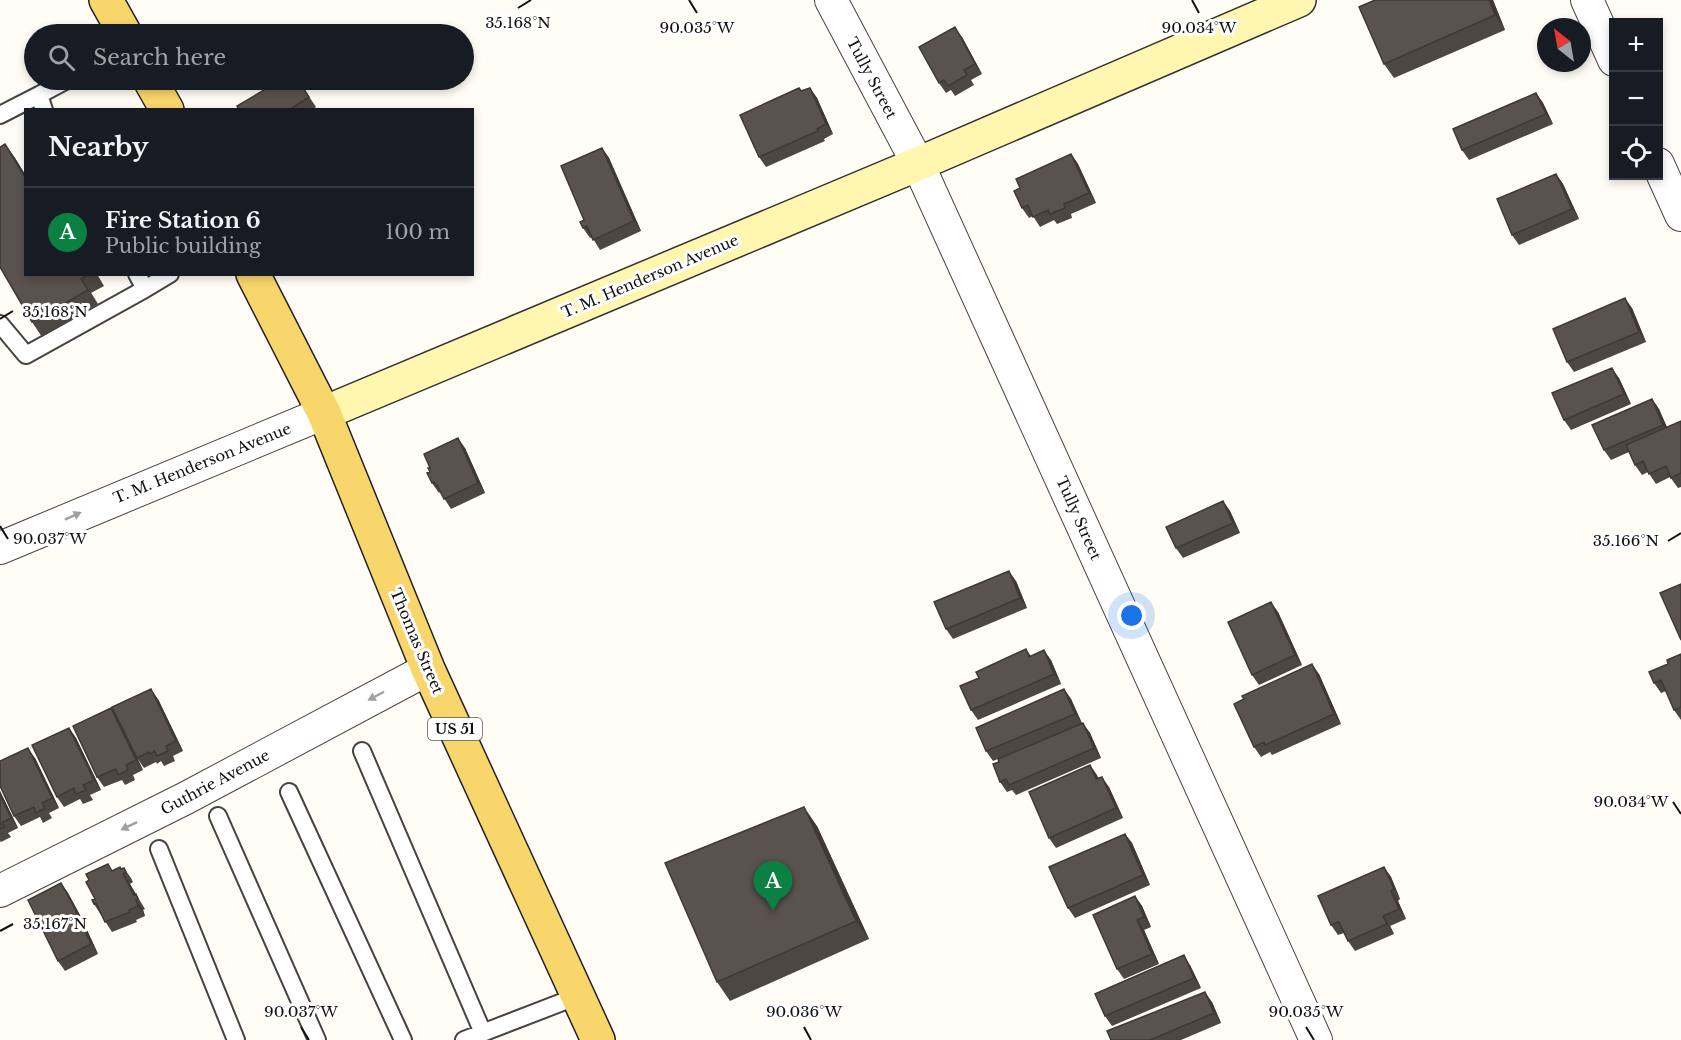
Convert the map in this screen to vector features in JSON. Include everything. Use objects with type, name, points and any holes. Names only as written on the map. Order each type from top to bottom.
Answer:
[{"type":"main road","points":[[106,0],[119,24]]},
{"type":"main road","points":[[156,90],[166,108]]},
{"type":"main road","name":"Thomas Street","points":[[254,276],[324,413],[428,669],[598,1040]]},
{"type":"street","name":"Tully Street","points":[[831,0],[918,164],[1316,1040]]},
{"type":"street","name":"T. M. Henderson Avenue","points":[[0,548],[918,164],[1299,0]]},
{"type":"street","points":[[1587,0],[1609,49]]},
{"type":"street","points":[[1663,173],[1681,215]]},
{"type":"street","name":"Guthrie Avenue","points":[[0,891],[186,798],[428,669]]},
{"type":"lane","points":[[0,116],[42,102],[56,90]]},
{"type":"lane","points":[[137,276],[145,290]]},
{"type":"lane","points":[[0,324],[26,355],[167,276]]},
{"type":"lane","points":[[362,751],[483,1033]]},
{"type":"lane","points":[[289,792],[403,1040]]},
{"type":"lane","points":[[218,816],[317,1040]]},
{"type":"lane","points":[[159,849],[236,1040]]},
{"type":"lane","points":[[464,1040],[578,996]]},
{"type":"building","points":[[1375,0],[1489,0],[1495,15],[1384,64],[1359,7]]},
{"type":"building","points":[[955,27],[975,64],[964,70],[967,75],[948,86],[944,80],[939,83],[919,47]]},
{"type":"building","points":[[799,88],[801,91],[810,88],[826,124],[817,129],[818,131],[759,157],[740,115]]},
{"type":"building","points":[[264,90],[304,90],[309,97],[292,108],[238,108],[237,106]]},
{"type":"building","points":[[1536,93],[1546,114],[1462,150],[1453,129]]},
{"type":"building","points":[[5,144],[24,176],[24,276],[86,276],[81,279],[88,290],[32,322],[0,267],[0,147]]},
{"type":"building","points":[[602,148],[634,221],[593,240],[587,226],[583,228],[580,222],[584,220],[561,166]]},
{"type":"building","points":[[1071,154],[1089,193],[1064,204],[1065,208],[1050,214],[1048,210],[1033,217],[1028,205],[1022,208],[1014,191],[1020,188],[1016,179]]},
{"type":"building","points":[[1556,174],[1572,209],[1512,235],[1497,199]]},
{"type":"building","points":[[1625,298],[1639,332],[1567,362],[1553,329]]},
{"type":"building","points":[[1612,368],[1624,394],[1564,420],[1552,393]]},
{"type":"building","points":[[1652,399],[1663,425],[1604,450],[1592,425]]},
{"type":"building","points":[[1681,421],[1681,473],[1671,478],[1666,466],[1649,474],[1643,461],[1635,465],[1626,445]]},
{"type":"building","points":[[458,438],[478,483],[444,499],[437,485],[432,483],[427,473],[430,472],[428,468],[430,468],[424,454]]},
{"type":"building","points":[[1223,501],[1233,523],[1176,548],[1166,527]]},
{"type":"building","points":[[1009,571],[1020,598],[946,629],[934,602]]},
{"type":"building","points":[[1681,584],[1681,640],[1660,593]]},
{"type":"building","points":[[1271,602],[1295,655],[1252,675],[1228,622]]},
{"type":"building","points":[[1026,649],[1029,657],[1044,650],[1054,674],[971,710],[960,686],[979,678],[976,672]]},
{"type":"building","points":[[1681,654],[1681,707],[1674,710],[1661,680],[1654,683],[1649,672],[1668,664],[1667,660]]},
{"type":"building","points":[[1312,664],[1334,714],[1265,745],[1264,742],[1254,747],[1234,704],[1244,699],[1242,696]]},
{"type":"building","points":[[151,689],[176,741],[166,746],[168,751],[157,756],[154,750],[150,754],[149,752],[137,758],[112,707]]},
{"type":"building","points":[[1064,689],[1075,714],[986,751],[976,728]]},
{"type":"building","points":[[111,708],[136,760],[126,765],[128,770],[118,775],[116,769],[97,777],[73,726]]},
{"type":"building","points":[[1083,723],[1094,748],[1009,785],[1006,779],[1000,782],[993,764],[999,762],[998,759]]},
{"type":"building","points":[[69,728],[94,780],[83,785],[86,790],[76,794],[74,788],[57,797],[32,745]]},
{"type":"building","points":[[28,748],[52,798],[42,803],[45,808],[36,813],[34,807],[14,816],[0,786],[0,761]]},
{"type":"building","points":[[1090,765],[1096,779],[1102,777],[1116,808],[1049,838],[1029,792]]},
{"type":"building","points":[[0,795],[11,818],[1,823],[4,827],[0,829]]},
{"type":"building","points":[[804,807],[856,921],[717,982],[665,863]]},
{"type":"building","points":[[1125,834],[1143,875],[1068,908],[1049,867]]},
{"type":"building","points":[[108,864],[112,871],[120,867],[124,868],[126,872],[123,874],[134,895],[136,894],[138,906],[129,910],[130,912],[105,922],[96,903],[94,904],[92,900],[95,899],[86,882],[89,880],[86,874]]},
{"type":"building","points":[[1384,867],[1394,889],[1391,891],[1399,909],[1383,916],[1387,924],[1348,941],[1339,922],[1331,925],[1318,896]]},
{"type":"building","points":[[61,883],[91,944],[58,961],[28,900]]},
{"type":"building","points":[[1135,896],[1144,917],[1137,920],[1152,954],[1117,969],[1093,915]]},
{"type":"building","points":[[1184,955],[1194,978],[1105,1016],[1095,994]]},
{"type":"building","points":[[1205,992],[1214,1013],[1150,1040],[1111,1040],[1107,1031]]},
{"type":"place","name":"Fire Station 6","points":[[773,911]]}]
